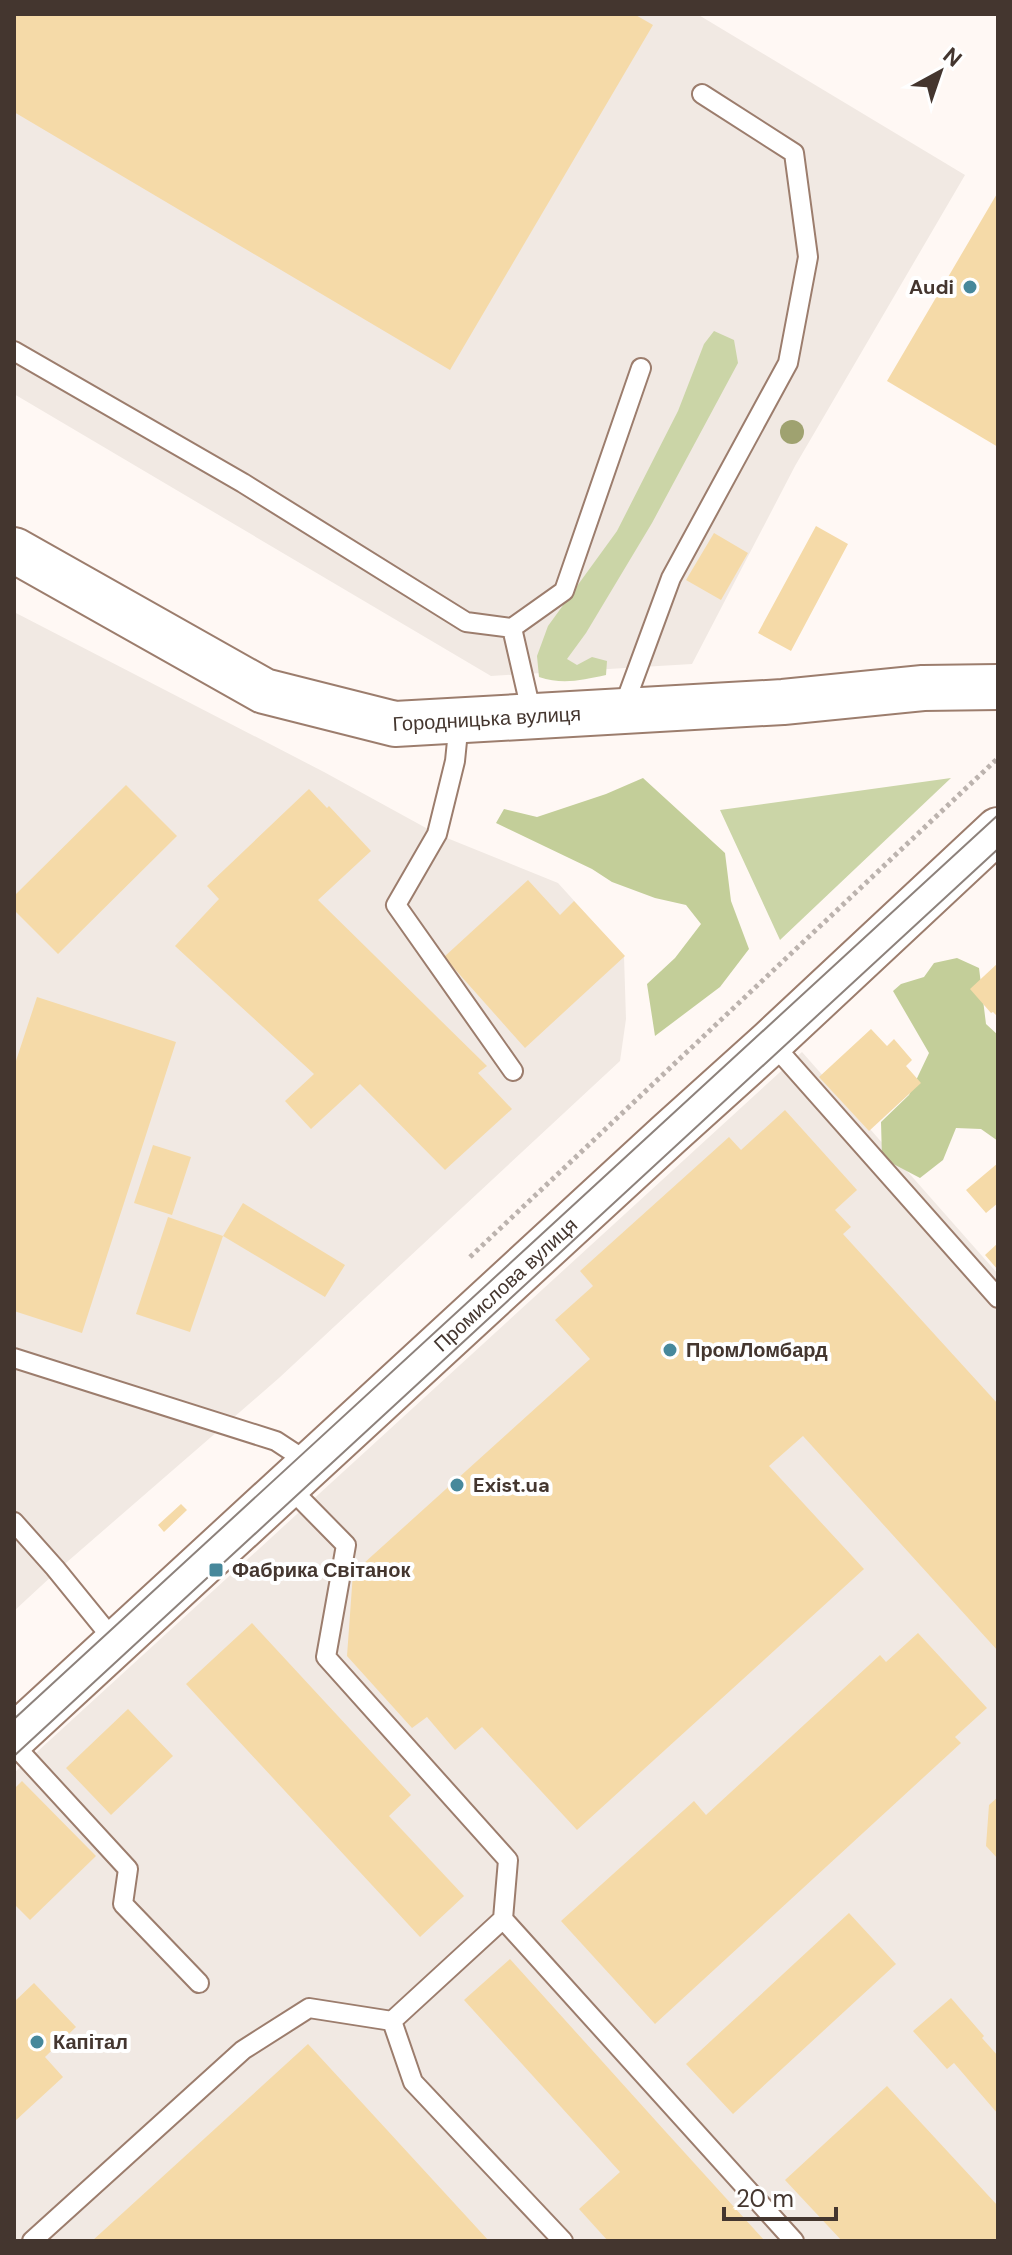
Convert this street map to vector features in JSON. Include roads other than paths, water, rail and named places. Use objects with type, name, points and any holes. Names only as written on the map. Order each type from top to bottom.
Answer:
[{"type":"main road","name":"Городницька вулиця","points":[[14,550],[264,691],[395,724],[783,702],[923,688],[998,687]]},
{"type":"main road","name":"Промислова вулиця","points":[[14,1737],[998,830]]},
{"type":"lane","points":[[622,711],[671,578],[788,363],[808,257],[794,153],[702,94]]},
{"type":"lane","points":[[14,351],[243,483],[466,622],[512,628],[564,591],[641,368]]},
{"type":"lane","points":[[512,628],[532,717]]},
{"type":"lane","points":[[459,721],[455,761],[437,834],[396,905],[513,1071]]},
{"type":"lane","points":[[771,1042],[998,1298]]},
{"type":"lane","points":[[14,1358],[276,1441],[301,1455],[300,1475],[346,1545],[326,1657],[508,1860],[503,1919],[392,2021]]},
{"type":"lane","points":[[14,1522],[116,1643]]},
{"type":"lane","points":[[14,1745],[128,1869],[123,1904],[199,1983]]},
{"type":"lane","points":[[503,1919],[794,2241]]},
{"type":"lane","points":[[32,2241],[243,2050],[309,2008],[392,2021]]},
{"type":"lane","points":[[392,2021],[413,2082],[563,2241]]},
{"type":"tram line","points":[[14,1719],[998,815]]},
{"type":"tram line","points":[[14,1756],[998,849]]},
{"type":"place","name":"Audi","points":[[970,287]]},
{"type":"place","name":"ПромЛомбард","points":[[670,1350]]},
{"type":"place","name":"Exist.ua","points":[[457,1485]]},
{"type":"place","name":"Фабрика Світанок","points":[[216,1570]]},
{"type":"place","name":"Капітал","points":[[37,2042]]}]
